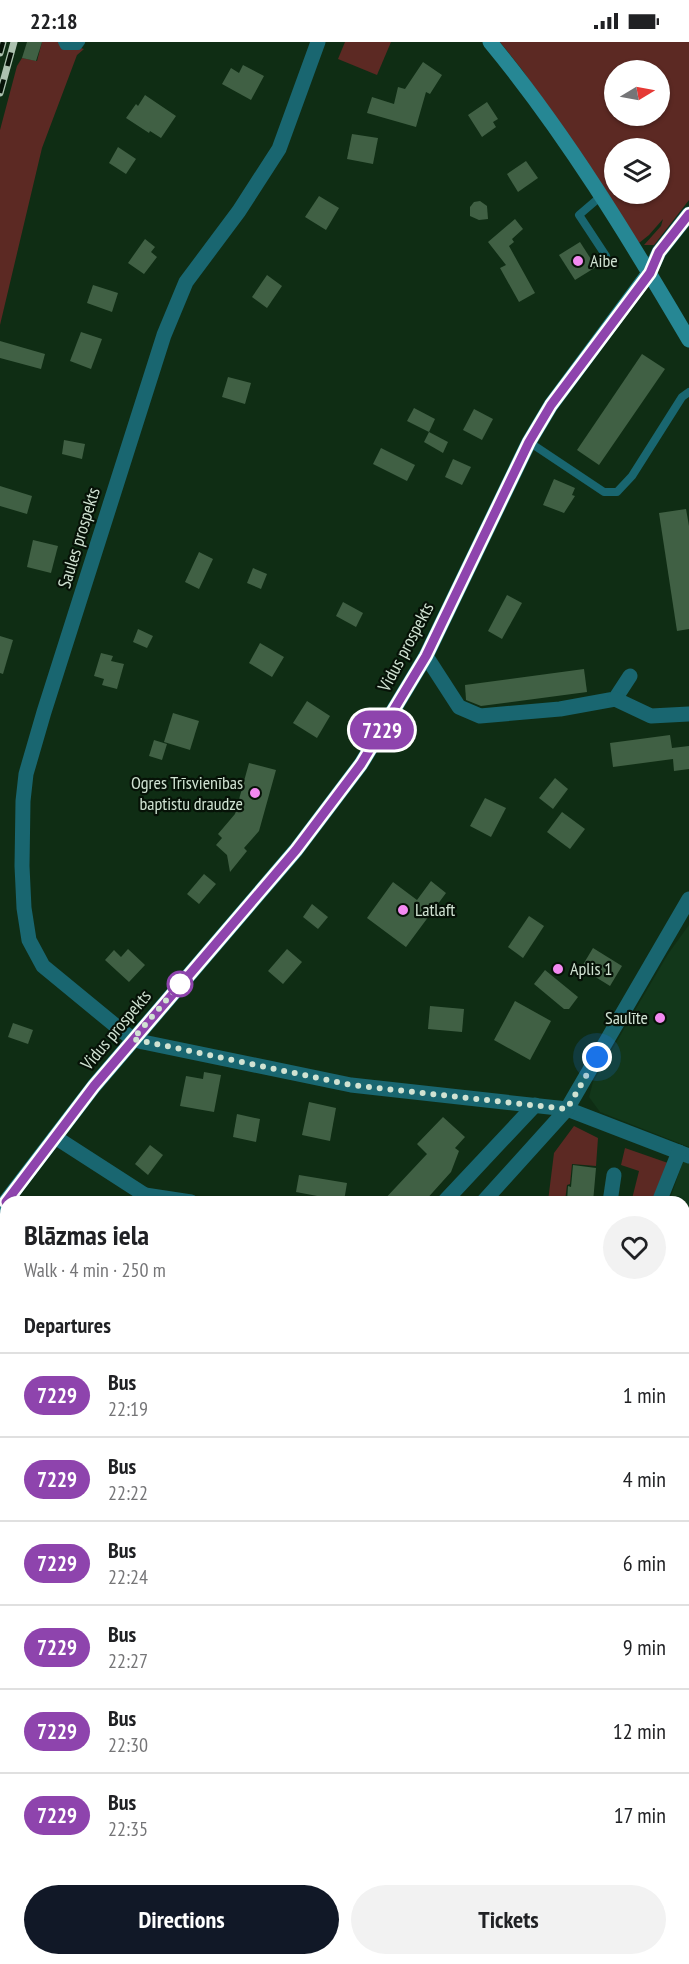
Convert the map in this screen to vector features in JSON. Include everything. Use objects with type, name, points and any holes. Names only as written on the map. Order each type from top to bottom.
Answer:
[{"type":"main road","points":[[490,42],[561,137],[650,273],[689,340]]},
{"type":"main road","name":"Vidus prospekts","points":[[10,1196],[133,1039],[296,850],[361,764],[426,656],[529,442],[551,405],[650,273]]},
{"type":"street","name":"Saules prospekts","points":[[133,1039],[43,966],[28,940],[22,856],[26,774],[171,315],[186,282],[234,218],[279,149],[318,42]]},
{"type":"street","name":"Vidus prospekts","points":[[650,273],[659,252],[689,214]]},
{"type":"street","points":[[426,656],[459,707],[480,716],[560,709],[615,699],[651,716],[689,714]]},
{"type":"street","points":[[615,699],[630,676]]},
{"type":"street","points":[[488,1196],[567,1109],[689,899]]},
{"type":"street","points":[[133,1039],[351,1085],[567,1109],[684,1154],[662,1196]]},
{"type":"street","points":[[450,1196],[535,1105]]},
{"type":"street","points":[[55,1137],[141,1196]]},
{"type":"street","points":[[611,1196],[614,1175]]},
{"type":"lane","points":[[62,42],[64,46],[78,46],[81,42]]},
{"type":"lane","points":[[600,197],[579,215],[606,256]]},
{"type":"lane","points":[[529,442],[604,492],[617,492],[632,476],[682,397],[689,392]]},
{"type":"shaded area","points":[[42,42],[62,42],[84,49],[77,55],[42,148],[0,325],[0,130],[17,66],[22,58],[37,61]]},
{"type":"shaded area","points":[[345,42],[391,42],[377,75],[338,59]]},
{"type":"shaded area","points":[[500,42],[689,42],[689,200],[654,245],[644,245],[661,226],[663,219],[639,243],[613,204],[670,204],[670,138],[604,138],[604,191],[523,71]]},
{"type":"shaded area","name":"Saulīte","points":[[689,925],[689,1147],[600,1112],[589,1097],[593,1082],[668,954]]},
{"type":"shaded area","points":[[574,1126],[598,1138],[596,1166],[572,1164],[570,1184],[567,1185],[566,1196],[549,1196],[554,1153]]},
{"type":"shaded area","points":[[625,1148],[668,1163],[658,1196],[633,1196],[639,1171],[621,1165]]},
{"type":"shaded area","points":[[683,1161],[689,1163],[689,1196],[671,1196]]},
{"type":"building","points":[[27,42],[42,42],[36,61],[22,58]]},
{"type":"building","points":[[423,62],[442,75],[430,94],[426,92],[416,127],[367,113],[372,97],[394,104],[398,87],[405,89]]},
{"type":"building","points":[[243,65],[264,76],[251,100],[222,84],[231,68],[239,73]]},
{"type":"building","points":[[145,95],[176,116],[161,138],[126,118]]},
{"type":"building","points":[[487,102],[498,119],[493,122],[496,127],[482,137],[468,115]]},
{"type":"building","points":[[352,134],[378,138],[373,164],[347,159]]},
{"type":"building","points":[[118,147],[136,159],[126,174],[109,163]]},
{"type":"building","points":[[526,161],[538,178],[518,192],[507,174]]},
{"type":"building","points":[[319,196],[339,208],[326,230],[305,217]]},
{"type":"building","points":[[480,201],[487,206],[488,219],[479,220],[470,216],[470,207],[474,202]]},
{"type":"building","points":[[515,219],[523,229],[512,239],[514,242],[509,246],[535,293],[519,302],[500,268],[506,265],[488,242]]},
{"type":"building","points":[[145,239],[155,247],[151,252],[157,257],[144,274],[128,263]]},
{"type":"building","name":"Aibe","points":[[580,242],[596,267],[575,280],[559,255]]},
{"type":"building","points":[[267,275],[282,286],[267,308],[252,297]]},
{"type":"building","points":[[93,285],[118,293],[112,312],[87,303]]},
{"type":"building","points":[[81,332],[102,339],[91,369],[70,361]]},
{"type":"building","points":[[0,341],[45,354],[41,369],[0,358]]},
{"type":"building","points":[[642,354],[665,369],[599,465],[577,450]]},
{"type":"building","points":[[228,377],[251,383],[245,404],[222,397]]},
{"type":"building","points":[[414,408],[435,419],[429,432],[407,421]]},
{"type":"building","points":[[474,409],[493,419],[482,440],[463,430]]},
{"type":"building","points":[[429,432],[448,442],[443,453],[424,442]]},
{"type":"building","points":[[64,440],[85,444],[82,459],[62,454]]},
{"type":"building","points":[[381,448],[415,465],[407,481],[373,464]]},
{"type":"building","points":[[453,459],[471,467],[462,485],[445,477]]},
{"type":"building","points":[[554,479],[575,488],[572,495],[575,496],[564,513],[543,505]]},
{"type":"building","points":[[0,486],[32,496],[27,514],[0,506]]},
{"type":"building","points":[[686,509],[689,526],[689,629],[677,631],[659,513]]},
{"type":"building","points":[[33,540],[58,546],[51,573],[27,567]]},
{"type":"building","points":[[199,552],[213,559],[199,589],[185,582]]},
{"type":"building","points":[[253,568],[267,574],[261,589],[247,583]]},
{"type":"building","points":[[507,595],[522,603],[502,639],[488,631]]},
{"type":"building","points":[[343,602],[363,613],[356,627],[336,616]]},
{"type":"building","points":[[138,629],[153,636],[147,648],[133,642]]},
{"type":"building","points":[[0,636],[13,640],[3,674],[0,673]]},
{"type":"building","points":[[260,643],[284,657],[272,677],[249,663]]},
{"type":"building","points":[[101,653],[113,656],[111,661],[124,664],[117,689],[102,685],[104,679],[94,676]]},
{"type":"building","points":[[584,669],[587,692],[481,706],[466,700],[465,685]]},
{"type":"building","points":[[307,701],[330,716],[317,738],[293,723]]},
{"type":"building","points":[[173,713],[199,721],[190,750],[164,742]]},
{"type":"building","points":[[670,735],[672,748],[689,746],[689,769],[674,771],[673,759],[613,767],[610,743]]},
{"type":"building","points":[[154,740],[167,744],[162,760],[149,756]]},
{"type":"building","name":"Ogres Trīsvienības baptistu draudze","points":[[249,763],[276,770],[259,831],[244,848],[247,851],[230,872],[227,855],[216,845],[222,838],[218,834],[235,814]]},
{"type":"building","points":[[555,778],[568,789],[553,809],[539,798]]},
{"type":"building","points":[[485,798],[506,808],[491,837],[470,826]]},
{"type":"building","points":[[562,812],[585,829],[570,849],[547,832]]},
{"type":"building","points":[[204,874],[216,884],[199,904],[187,894]]},
{"type":"building","name":"Latlaft","points":[[431,881],[446,893],[406,947],[367,918],[393,882],[417,900]]},
{"type":"building","points":[[312,904],[328,917],[318,929],[303,917]]},
{"type":"building","points":[[529,916],[544,926],[523,958],[508,947]]},
{"type":"building","points":[[593,948],[622,966],[610,986],[581,968]]},
{"type":"building","points":[[128,949],[145,965],[129,982],[105,960],[114,950],[121,957]]},
{"type":"building","points":[[287,949],[302,962],[283,984],[268,971]]},
{"type":"building","points":[[545,970],[578,997],[569,1009],[564,1009],[534,984]]},
{"type":"building","points":[[515,1001],[551,1021],[530,1060],[494,1040]]},
{"type":"building","points":[[430,1006],[464,1009],[462,1032],[428,1029]]},
{"type":"building","points":[[13,1023],[33,1030],[28,1044],[8,1037]]},
{"type":"building","points":[[204,1072],[221,1075],[214,1112],[180,1106],[186,1076],[203,1079]]},
{"type":"building","points":[[309,1102],[336,1108],[330,1141],[302,1135]]},
{"type":"building","points":[[237,1114],[260,1119],[256,1142],[233,1137]]},
{"type":"building","points":[[443,1117],[465,1137],[455,1148],[459,1151],[451,1172],[429,1196],[388,1196],[427,1154],[417,1144]]},
{"type":"building","points":[[150,1145],[163,1155],[148,1175],[135,1164]]},
{"type":"building","points":[[573,1165],[596,1168],[594,1196],[567,1196],[568,1186],[571,1187]]},
{"type":"building","points":[[299,1175],[347,1183],[345,1196],[317,1196],[296,1192]]},
{"type":"railway","points":[[0,53],[3,42]]},
{"type":"railway","points":[[0,93],[14,42]]},
{"type":"bus line","name":"7229","points":[[11,1196],[94,1086],[296,850],[361,764],[426,656],[529,442],[551,405],[593,346],[650,273],[659,252],[689,214]]},
{"type":"place","name":"Aibe","points":[[578,261]]},
{"type":"place","name":"Ogres Trīsvienības baptistu draudze","points":[[255,793]]},
{"type":"place","name":"Latlaft","points":[[403,910]]},
{"type":"place","name":"Aplis 1","points":[[558,969]]},
{"type":"place","name":"Saulīte","points":[[660,1018]]},
{"type":"route","points":[[180,984],[133,1039],[351,1085],[567,1109],[597,1057]]}]
